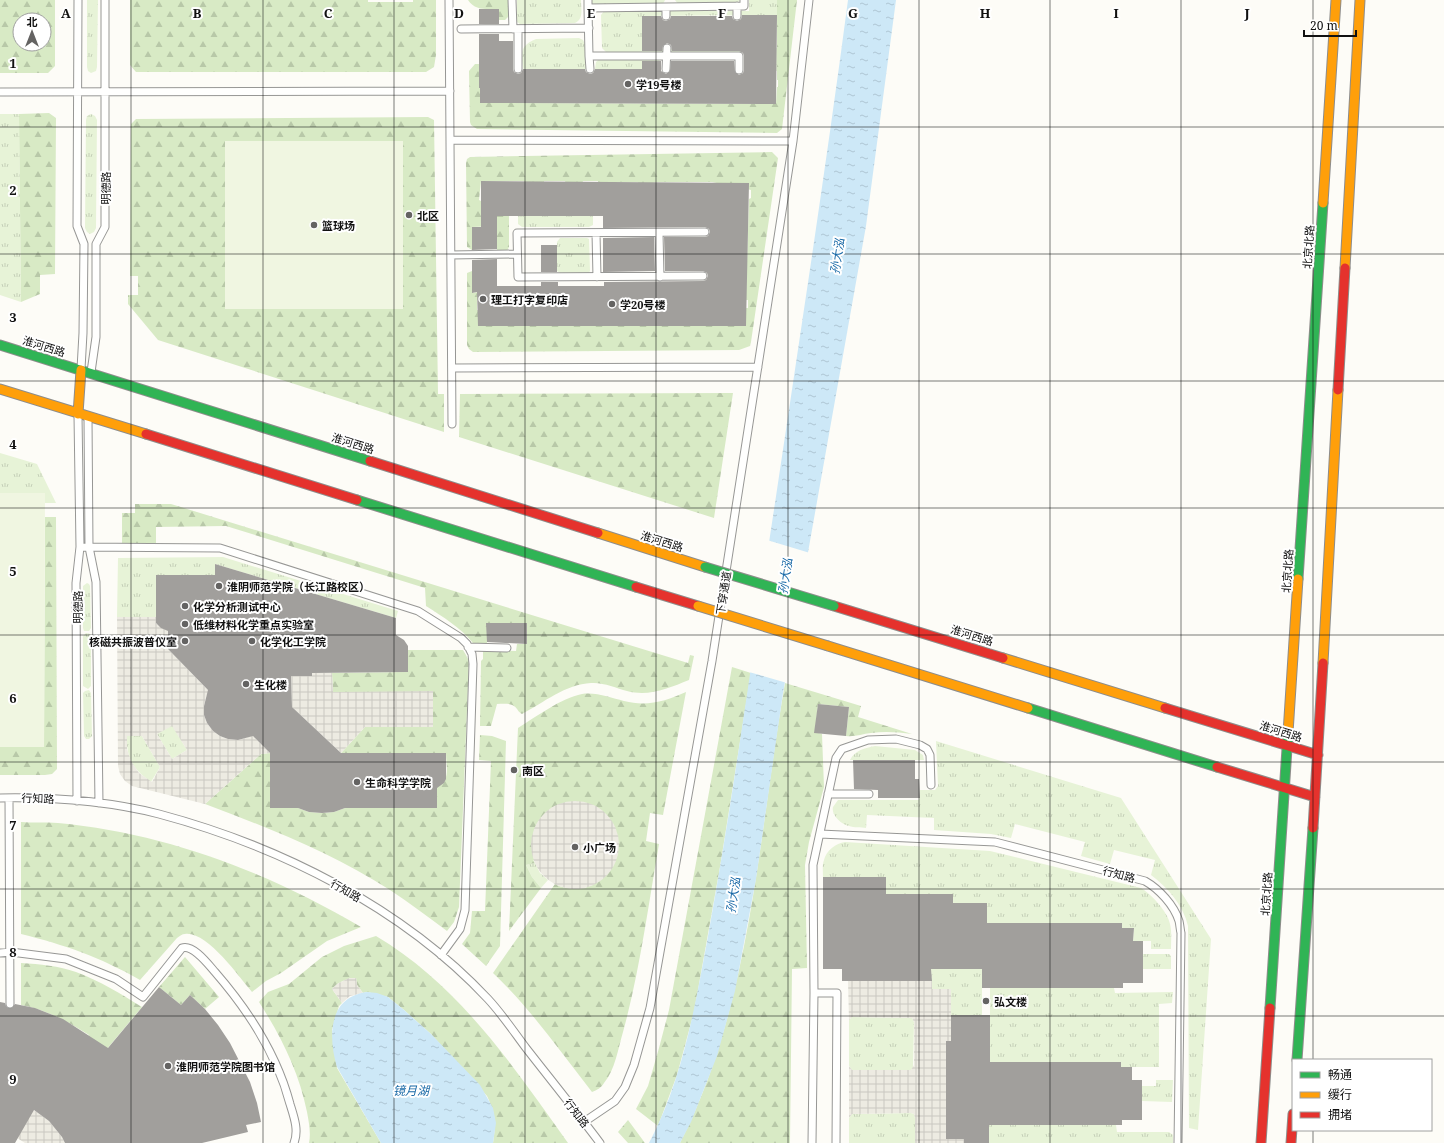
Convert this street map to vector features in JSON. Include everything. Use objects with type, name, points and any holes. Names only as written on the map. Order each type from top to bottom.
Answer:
[{"type":"main road","name":"北京北路","points":[[1261,1143],[1336,0]]},
{"type":"main road","points":[[1297,1059],[1318,755],[1360,0]]},
{"type":"main road","name":"淮河西路","points":[[0,345],[81,370],[90,377],[1318,755]]},
{"type":"main road","points":[[78,414],[81,370]]},
{"type":"main road","points":[[0,389],[78,414],[88,413],[698,606],[1315,797]]},
{"type":"main road","points":[[1291,1143],[1292,1128]]},
{"type":"lane","points":[[78,0],[77,226],[84,244],[84,333],[81,370]]},
{"type":"lane","name":"明德路","points":[[90,377],[96,337],[96,244],[105,228],[105,0]]},
{"type":"lane","points":[[449,0],[452,424]]},
{"type":"lane","points":[[512,0],[518,69]]},
{"type":"lane","points":[[588,0],[590,69]]},
{"type":"lane","points":[[588,8],[669,5],[744,6],[744,0]]},
{"type":"lane","name":"下穿通道","points":[[584,1122],[614,1101],[625,1086],[634,1065],[650,1008],[712,662],[793,141],[810,0]]},
{"type":"lane","points":[[666,16],[669,5]]},
{"type":"lane","points":[[737,6],[737,16]]},
{"type":"lane","points":[[461,29],[588,28]]},
{"type":"lane","points":[[589,56],[667,52],[739,52],[739,70]]},
{"type":"lane","points":[[666,69],[667,52]]},
{"type":"lane","points":[[0,92],[450,91]]},
{"type":"lane","points":[[450,140],[793,141]]},
{"type":"lane","points":[[703,276],[518,277],[517,233],[705,232]]},
{"type":"lane","points":[[596,233],[597,277]]},
{"type":"lane","points":[[659,233],[660,277]]},
{"type":"lane","points":[[451,255],[517,254]]},
{"type":"lane","points":[[452,368],[758,367]]},
{"type":"lane","name":"明德路","points":[[88,413],[88,547],[96,582],[99,803]]},
{"type":"lane","name":"明德路","points":[[77,801],[76,583],[80,547],[78,414]]},
{"type":"lane","points":[[80,547],[220,548],[418,611],[461,638],[472,654],[473,664],[465,910],[460,929],[441,955]]},
{"type":"lane","points":[[468,647],[507,648]]},
{"type":"lane","points":[[812,1143],[814,993],[813,865],[836,758],[842,749],[868,740],[896,739],[920,745],[927,749],[930,755],[931,785]]},
{"type":"lane","points":[[828,794],[869,794]]},
{"type":"lane","name":"行知路","points":[[0,798],[41,797],[99,803],[158,814],[220,832],[280,857],[337,884],[390,917],[441,955],[489,1000],[600,1143]]},
{"type":"lane","points":[[9,798],[11,952],[10,1004]]},
{"type":"lane","name":"行知路","points":[[820,834],[995,842],[1145,881],[1155,886],[1175,912],[1179,921],[1181,933],[1178,1143]]},
{"type":"lane","points":[[0,953],[11,952],[66,959],[116,979],[143,997],[182,948],[190,948],[205,961],[226,984],[258,1030],[269,1050],[286,1089],[296,1122],[294,1143]]},
{"type":"lane","points":[[814,993],[837,993],[836,1143]]},
{"type":"green space","points":[[0,0],[55,0],[55,66],[48,73],[0,73]]},
{"type":"green space","points":[[87,0],[98,0],[97,67],[96,71],[91,73],[88,71],[87,67]]},
{"type":"green space","points":[[130,0],[368,0],[368,2],[413,2],[413,0],[436,0],[436,55],[434,67],[426,72],[136,72],[130,65]]},
{"type":"green space","points":[[468,0],[508,0],[508,17],[505,20],[499,20],[498,9],[478,8],[471,4]]},
{"type":"green space","points":[[517,0],[581,0],[581,16],[575,23],[520,24],[517,22]]},
{"type":"green space","points":[[591,0],[665,0],[663,4],[594,4]]},
{"type":"green space","points":[[675,0],[740,0],[736,4],[678,4]]},
{"type":"green space","points":[[749,0],[777,0],[777,15],[642,16],[642,49],[777,48],[777,71],[767,71],[744,52],[606,52],[602,48],[601,15],[604,11],[749,11]]},
{"type":"green space","points":[[777,0],[797,0],[782,129],[777,133],[477,129],[471,125],[469,71],[475,64],[481,64],[479,87],[480,103],[776,104],[778,87]]},
{"type":"green space","points":[[579,38],[583,40],[585,44],[586,69],[582,69],[582,72],[553,69],[524,72],[522,52],[526,45],[530,42],[536,39]]},
{"type":"green space","points":[[599,59],[658,59],[661,62],[661,69],[595,69],[596,62]]},
{"type":"green space","points":[[49,113],[56,118],[55,274],[40,275],[40,294],[21,302],[19,114]]},
{"type":"green space","points":[[0,114],[19,114],[21,302],[0,295]]},
{"type":"green space","points":[[91,114],[95,116],[97,120],[96,228],[94,232],[90,234],[85,228],[86,120],[87,116]]},
{"type":"green space","points":[[428,117],[434,120],[438,394],[444,394],[444,432],[158,340],[128,304],[128,295],[138,295],[138,276],[130,276],[131,124],[136,119]]},
{"type":"green space","name":"篮球场","points":[[225,141],[403,141],[403,309],[225,309]]},
{"type":"green space","points":[[772,152],[778,158],[750,346],[739,350],[473,352],[469,349],[467,345],[467,273],[472,271],[473,293],[478,292],[477,310],[748,308],[746,293],[749,199],[751,198],[751,190],[712,182],[659,182],[639,185],[638,182],[598,184],[598,181],[583,181],[582,184],[566,184],[565,181],[544,181],[544,184],[525,184],[524,181],[481,181],[479,200],[509,216],[509,247],[507,251],[497,252],[496,226],[472,227],[472,250],[467,247],[466,163],[467,159],[470,157]]},
{"type":"green space","points":[[518,216],[593,216],[593,225],[589,227],[522,227],[518,224]]},
{"type":"green space","points":[[560,238],[589,239],[590,271],[588,274],[562,274],[557,271],[557,242]]},
{"type":"green space","points":[[733,393],[714,518],[459,437],[460,394]]},
{"type":"green space","points":[[0,453],[37,464],[56,503],[45,503],[45,493],[0,493]]},
{"type":"green space","points":[[0,493],[45,493],[44,747],[0,747]]},
{"type":"green space","points":[[135,504],[171,504],[688,663],[690,655],[694,656],[689,680],[659,691],[643,693],[635,693],[600,683],[582,684],[564,690],[522,714],[512,705],[497,704],[491,726],[480,726],[481,661],[483,659],[483,650],[516,651],[517,644],[527,644],[527,623],[487,623],[487,644],[473,643],[457,627],[426,606],[425,588],[226,526],[156,527],[156,543],[122,544],[122,513],[135,513]]},
{"type":"green space","points":[[45,517],[56,517],[57,769],[52,774],[45,775],[0,775],[0,747],[44,747]]},
{"type":"green space","points":[[223,557],[398,611],[396,618],[215,564],[215,575],[156,575],[156,617],[117,617],[118,558]]},
{"type":"green space","points":[[87,583],[90,586],[91,628],[89,631],[84,631],[83,586]]},
{"type":"green space","points":[[86,633],[90,634],[91,636],[91,686],[88,689],[83,686],[83,636]]},
{"type":"green space","points":[[408,650],[463,650],[469,661],[459,907],[454,922],[447,931],[390,890],[346,864],[253,822],[205,804],[261,754],[270,753],[270,807],[298,808],[309,812],[322,813],[334,812],[345,808],[437,808],[437,787],[444,781],[447,773],[446,753],[341,753],[365,727],[433,727],[433,692],[333,692],[332,673],[408,672]]},
{"type":"green space","points":[[732,667],[751,673],[720,867],[694,1012],[677,1075],[658,1126],[636,1109],[648,1086],[669,1010]]},
{"type":"green space","points":[[785,683],[861,706],[858,717],[912,734],[881,732],[846,736],[849,707],[818,704],[815,732],[822,734],[824,787],[809,842],[805,865],[807,968],[792,969],[790,1143],[680,1143],[704,1089],[723,1033],[738,976],[759,859]]},
{"type":"green space","points":[[89,690],[91,693],[92,736],[89,739],[86,739],[84,736],[83,693]]},
{"type":"green space","points":[[686,692],[663,815],[650,813],[646,841],[659,844],[629,1009],[616,1059],[611,1072],[602,1086],[592,1092],[533,1016],[493,973],[555,884],[575,889],[587,888],[533,860],[535,863],[526,865],[532,877],[541,888],[509,931],[518,728],[566,699],[582,694],[598,695],[632,703],[648,703],[671,698]]},
{"type":"green space","points":[[172,725],[187,750],[172,759],[157,734]]},
{"type":"green space","points":[[480,735],[492,736],[506,741],[500,946],[486,966],[462,944],[470,933],[472,911],[485,911],[491,761],[479,760]]},
{"type":"green space","points":[[127,736],[142,736],[160,767],[151,782],[135,768],[132,763],[129,757]]},
{"type":"green space","points":[[936,741],[1121,798],[1211,939],[1198,1130],[1189,1128],[1188,926],[1179,904],[1151,875],[1155,860],[1114,850],[1110,864],[1081,856],[1085,842],[1015,824],[1011,838],[991,834],[934,830],[934,818],[867,815],[866,828],[846,825],[835,816],[833,807],[838,800],[919,800],[920,790],[935,790],[938,786]]},
{"type":"green space","points":[[875,746],[915,750],[923,755],[924,760],[850,760],[857,752]]},
{"type":"green space","points":[[21,822],[58,823],[98,828],[176,846],[215,858],[289,889],[326,907],[361,927],[327,941],[281,973],[266,981],[252,992],[231,966],[212,947],[194,935],[185,934],[177,938],[140,980],[82,952],[21,934]]},
{"type":"green space","points":[[845,842],[990,851],[1141,888],[1149,894],[1169,919],[1171,930],[1171,949],[1151,949],[1151,941],[1133,941],[1134,929],[1122,928],[1122,923],[987,923],[953,903],[886,894],[885,877],[823,877],[823,864],[825,857],[835,846]]},
{"type":"green space","points":[[535,863],[540,873],[548,880],[541,888],[532,877],[526,865]]},
{"type":"green space","points":[[376,936],[406,956],[433,978],[459,1003],[505,1057],[568,1143],[493,1143],[495,1129],[494,1119],[492,1108],[487,1096],[431,1034],[388,997],[367,992],[363,993],[357,985],[356,978],[343,981],[332,989],[342,1003],[339,1006],[332,1030],[337,1068],[381,1143],[309,1143],[310,1132],[304,1097],[282,1041],[259,1002],[268,992],[289,984],[322,957],[344,946]]},
{"type":"green space","points":[[1143,954],[1169,954],[1171,956],[1171,969],[1143,969]]},
{"type":"green space","points":[[185,957],[219,997],[205,1009],[190,995],[181,1005],[159,987]]},
{"type":"green space","points":[[21,963],[63,968],[76,972],[102,984],[142,1007],[91,1068],[76,1057],[89,1035],[56,1017],[40,1010],[21,1005]]},
{"type":"green space","points":[[931,969],[982,969],[982,1015],[951,1015],[951,989],[932,989]]},
{"type":"green space","points":[[990,988],[1114,988],[1115,993],[1173,992],[1172,1003],[1159,1004],[1159,1067],[990,1062]]},
{"type":"green space","points":[[852,1017],[912,1018],[914,1022],[913,1068],[911,1070],[852,1070],[849,1066],[849,1020]]},
{"type":"green space","points":[[1156,1080],[1173,1080],[1172,1102],[1142,1101],[1142,1086],[1156,1086]]},
{"type":"green space","points":[[852,1114],[914,1114],[915,1118],[915,1143],[849,1143],[849,1118]]},
{"type":"green space","points":[[628,1120],[645,1143],[628,1143],[618,1132]]},
{"type":"green space","points":[[989,1125],[1116,1125],[1117,1132],[1169,1132],[1173,1135],[1173,1143],[989,1143]]},
{"type":"shaded area","points":[[117,617],[156,617],[156,623],[158,625],[164,629],[168,629],[168,649],[209,691],[204,706],[204,715],[207,723],[213,731],[228,739],[238,740],[252,735],[270,753],[261,754],[205,804],[132,786],[125,781],[120,774],[118,766]],"holes":[[[172,726],[187,750],[172,759],[157,734]],[[127,736],[142,736],[160,767],[152,782],[139,773],[131,761],[127,749]]]},
{"type":"shaded area","points":[[312,673],[332,673],[333,692],[433,691],[433,727],[365,727],[341,753],[292,707],[291,676]]},
{"type":"shaded area","name":"小广场","points":[[575,801],[592,804],[600,808],[612,820],[616,828],[619,845],[616,862],[612,870],[600,882],[592,886],[575,889],[558,886],[550,882],[538,870],[534,862],[531,845],[534,828],[538,820],[550,808],[558,804]]},
{"type":"shaded area","points":[[349,978],[356,978],[357,985],[363,993],[350,996],[342,1003],[332,989],[337,984]]},
{"type":"shaded area","points":[[848,981],[932,981],[932,989],[951,989],[951,1023],[964,1023],[946,1139],[964,1139],[964,1143],[915,1143],[915,1118],[914,1114],[911,1113],[852,1114],[849,1118],[849,1066],[852,1070],[911,1070],[914,1065],[914,1022],[912,1018],[852,1017],[849,1020]]},
{"type":"shaded area","points":[[0,1101],[22,1105],[37,1112],[49,1121],[65,1143],[25,1143],[14,1136]]},
{"type":"water","name":"孙大泓","points":[[848,0],[896,0],[866,226],[783,693],[756,879],[735,991],[717,1056],[691,1122],[680,1143],[649,1143],[671,1094],[679,1068],[693,1015],[712,911],[745,705],[822,189]]},
{"type":"water","name":"镜月湖","points":[[367,992],[377,993],[388,997],[404,1010],[431,1034],[480,1085],[493,1108],[496,1123],[493,1143],[381,1143],[337,1067],[332,1043],[334,1020],[338,1010],[354,995]]},
{"type":"pier","points":[[767,540],[810,553],[787,683],[749,672]]},
{"type":"building","points":[[479,9],[499,9],[499,24],[479,24]]},
{"type":"building","points":[[742,15],[777,15],[776,104],[480,103],[479,34],[499,34],[499,41],[513,41],[513,69],[514,72],[518,74],[521,73],[523,69],[585,69],[586,72],[590,74],[593,73],[595,69],[642,69],[642,61],[661,61],[661,71],[666,74],[670,71],[671,61],[734,61],[735,72],[739,75],[743,73],[744,70],[744,56],[743,53],[739,51],[672,51],[671,45],[667,43],[663,46],[662,51],[642,51],[642,16],[661,16],[663,20],[666,21],[670,19],[671,16],[732,16],[733,19],[737,21],[741,19]]},
{"type":"building","points":[[481,181],[749,183],[746,326],[478,326],[477,292],[472,293],[472,260],[497,259],[497,286],[541,286],[541,282],[558,282],[558,286],[604,286],[604,282],[703,281],[706,280],[708,276],[707,273],[703,271],[665,271],[664,237],[705,237],[708,236],[710,232],[709,229],[705,227],[603,228],[603,216],[497,216],[497,249],[472,250],[472,227],[481,227]]},
{"type":"building","points":[[654,237],[655,271],[603,272],[603,238]]},
{"type":"building","points":[[541,245],[557,245],[557,272],[541,272]]},
{"type":"building","name":"生化楼","points":[[215,564],[396,618],[396,635],[404,640],[408,646],[408,672],[312,673],[312,676],[291,676],[292,707],[341,753],[446,753],[446,779],[444,783],[437,788],[437,808],[345,808],[334,812],[322,813],[309,812],[298,808],[270,808],[270,753],[253,736],[238,740],[228,739],[213,731],[207,723],[204,715],[204,706],[208,690],[168,649],[168,631],[161,628],[156,623],[156,575],[215,575]]},
{"type":"building","points":[[486,623],[527,623],[527,644],[487,642]]},
{"type":"building","points":[[818,704],[849,707],[846,736],[814,733]]},
{"type":"building","points":[[853,760],[915,760],[915,779],[919,779],[920,798],[878,798],[878,790],[854,789]]},
{"type":"building","name":"弘文楼","points":[[823,877],[886,877],[886,894],[953,894],[953,903],[987,903],[987,923],[1122,923],[1122,928],[1134,928],[1133,941],[1143,941],[1143,983],[1123,983],[1123,988],[982,988],[982,969],[931,969],[932,981],[842,981],[842,969],[823,969]]},
{"type":"building","name":"淮阴师范学院图书馆","points":[[159,987],[181,1005],[190,995],[205,1009],[218,1025],[230,1043],[250,1082],[261,1122],[246,1125],[248,1132],[202,1143],[65,1143],[49,1121],[34,1110],[15,1143],[0,1143],[0,1002],[5,1003],[8,1008],[12,1008],[15,1004],[35,1008],[63,1019],[108,1048]]},
{"type":"building","points":[[951,1015],[990,1015],[990,1062],[1121,1062],[1121,1067],[1132,1067],[1132,1080],[1142,1080],[1142,1120],[1122,1120],[1122,1125],[989,1125],[989,1143],[964,1143],[964,1139],[946,1139],[946,1041],[951,1041]]},
{"type":"traffic: fast","points":[[1298,579],[1323,203]]},
{"type":"traffic: fast","points":[[0,345],[370,461]]},
{"type":"traffic: fast","points":[[357,500],[636,587]]},
{"type":"traffic: fast","points":[[705,567],[834,606]]},
{"type":"traffic: fast","points":[[1028,708],[1217,767]]},
{"type":"traffic: fast","points":[[1270,1008],[1288,733]]},
{"type":"traffic: fast","points":[[1297,1059],[1313,828]]},
{"type":"traffic: slow","points":[[1323,203],[1336,0]]},
{"type":"traffic: slow","points":[[1345,268],[1360,0]]},
{"type":"traffic: slow","points":[[78,414],[81,370]]},
{"type":"traffic: slow","points":[[0,389],[146,434]]},
{"type":"traffic: slow","points":[[1323,663],[1338,390]]},
{"type":"traffic: slow","points":[[598,533],[705,567]]},
{"type":"traffic: slow","points":[[1288,733],[1298,579]]},
{"type":"traffic: slow","points":[[698,606],[828,646]]},
{"type":"traffic: slow","points":[[828,646],[1028,708]]},
{"type":"traffic: slow","points":[[1003,658],[1165,708]]},
{"type":"traffic: jam","points":[[1338,390],[1345,268]]},
{"type":"traffic: jam","points":[[146,434],[357,500]]},
{"type":"traffic: jam","points":[[370,461],[598,533]]},
{"type":"traffic: jam","points":[[636,587],[698,606]]},
{"type":"traffic: jam","points":[[834,606],[1003,658]]},
{"type":"traffic: jam","points":[[1313,828],[1323,663]]},
{"type":"traffic: jam","points":[[1165,708],[1318,755]]},
{"type":"traffic: jam","points":[[1217,767],[1315,797]]},
{"type":"traffic: jam","points":[[1261,1143],[1270,1008]]},
{"type":"traffic: jam","points":[[1291,1143],[1292,1128]]},
{"type":"place","name":"学19号楼","points":[[628,84]]},
{"type":"place","name":"北区","points":[[409,215]]},
{"type":"place","name":"篮球场","points":[[314,225]]},
{"type":"place","name":"理工打字复印店","points":[[483,299]]},
{"type":"place","name":"学20号楼","points":[[612,304]]},
{"type":"place","name":"淮阴师范学院（长江路校区）","points":[[219,586]]},
{"type":"place","name":"化学分析测试中心","points":[[185,606]]},
{"type":"place","name":"低维材料化学重点实验室","points":[[185,624]]},
{"type":"place","name":"核磁共振波普仪室","points":[[185,641]]},
{"type":"place","name":"化学化工学院","points":[[252,641]]},
{"type":"place","name":"生化楼","points":[[246,684]]},
{"type":"place","name":"南区","points":[[514,770]]},
{"type":"place","name":"生命科学学院","points":[[357,782]]},
{"type":"place","name":"小广场","points":[[575,847]]},
{"type":"place","name":"弘文楼","points":[[986,1001]]},
{"type":"place","name":"淮阴师范学院图书馆","points":[[168,1066]]}]
